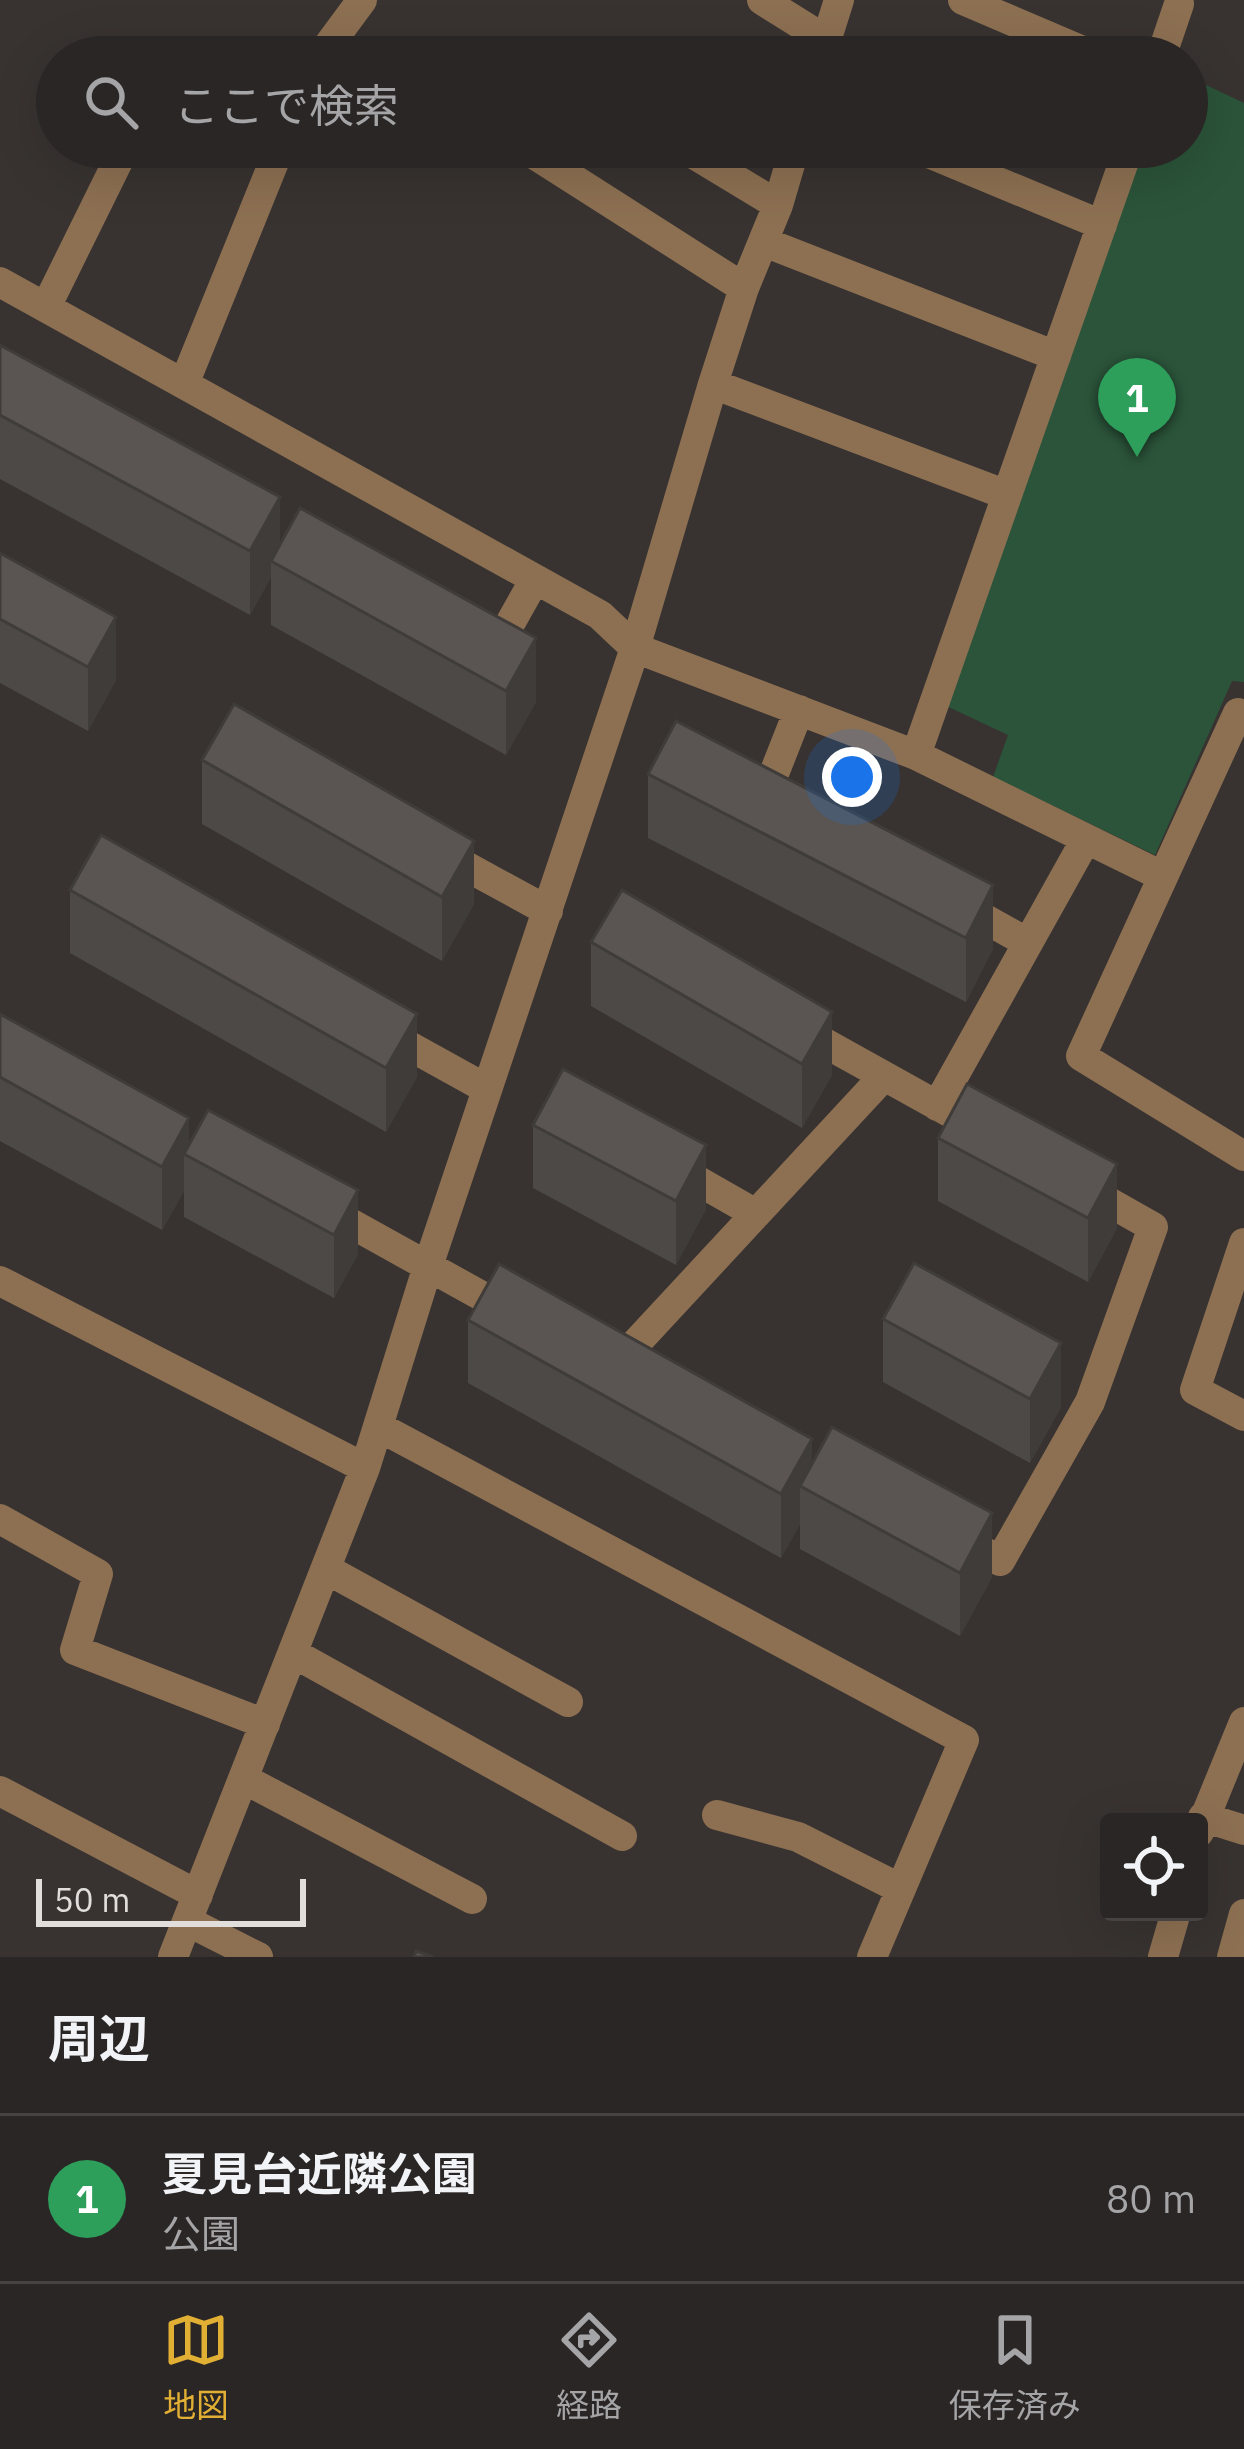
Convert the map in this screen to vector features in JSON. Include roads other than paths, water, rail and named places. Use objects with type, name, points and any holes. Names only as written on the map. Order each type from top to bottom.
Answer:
[{"type":"street","points":[[335,36],[362,0]]},
{"type":"street","points":[[762,0],[808,36]]},
{"type":"street","points":[[828,36],[839,0]]},
{"type":"street","points":[[962,0],[1047,36]]},
{"type":"street","points":[[1168,36],[1179,4]]},
{"type":"street","points":[[46,307],[114,168]]},
{"type":"street","points":[[184,384],[264,168]]},
{"type":"street","points":[[556,168],[744,287]]},
{"type":"street","points":[[717,168],[778,205]]},
{"type":"street","points":[[173,1957],[365,1468],[635,648],[712,384],[789,168]]},
{"type":"street","points":[[965,168],[1102,225]]},
{"type":"street","points":[[916,755],[1122,168]]},
{"type":"street","points":[[764,242],[1056,356]]},
{"type":"street","points":[[0,282],[600,615],[635,648],[916,755],[1162,876]]},
{"type":"street","points":[[712,384],[1007,495]]},
{"type":"street","points":[[525,669],[484,647],[535,579]]},
{"type":"street","points":[[731,781],[774,804],[799,710]]},
{"type":"street","points":[[1238,713],[1081,1056],[1244,1156]]},
{"type":"street","points":[[409,835],[548,910]]},
{"type":"street","points":[[937,1106],[1086,839]]},
{"type":"street","points":[[927,887],[1028,943]]},
{"type":"street","points":[[763,1008],[1016,1150]]},
{"type":"street","points":[[367,1023],[488,1089]]},
{"type":"street","points":[[613,1368],[884,1076]]},
{"type":"street","points":[[641,1148],[756,1214]]},
{"type":"street","points":[[939,1526],[1000,1561],[1080,1397],[1154,1227],[1055,1172]]},
{"type":"street","points":[[291,1190],[531,1323]]},
{"type":"street","points":[[1244,1243],[1196,1390],[1244,1416]]},
{"type":"street","points":[[0,1281],[365,1468]]},
{"type":"street","points":[[379,1426],[964,1740],[872,1957]]},
{"type":"street","points":[[0,1519],[98,1574],[75,1649],[265,1724]]},
{"type":"street","points":[[326,1569],[568,1702]]},
{"type":"street","points":[[293,1653],[622,1836]]},
{"type":"street","points":[[1206,1813],[1244,1722]]},
{"type":"street","points":[[244,1779],[472,1899]]},
{"type":"street","points":[[0,1791],[193,1908],[258,1957]]},
{"type":"street","points":[[717,1815],[798,1837],[901,1889]]},
{"type":"street","points":[[1208,1826],[1244,1830]]},
{"type":"street","points":[[1232,1957],[1244,1914]]},
{"type":"street","points":[[1163,1957],[1173,1921]]},
{"type":"place","name":"夏見台近隣公園","points":[[1137,457]]}]
